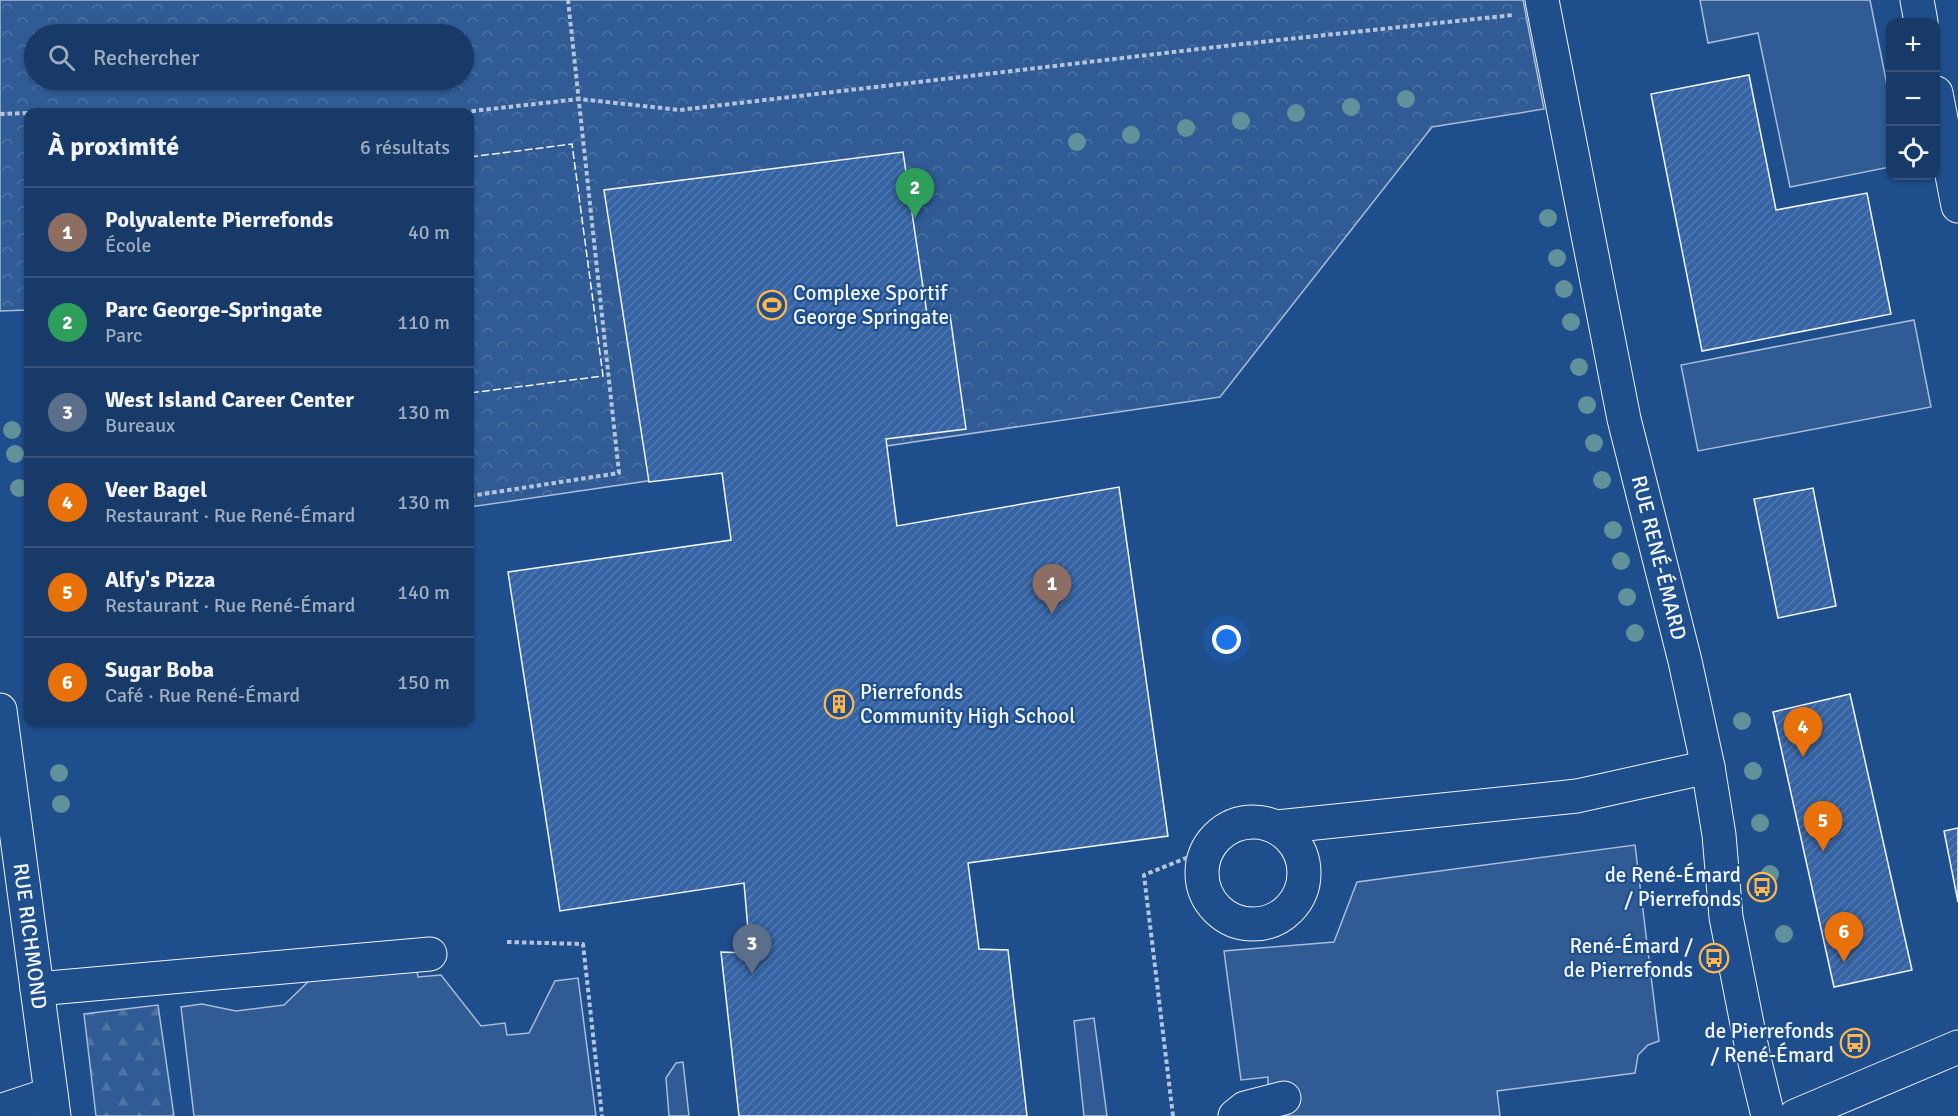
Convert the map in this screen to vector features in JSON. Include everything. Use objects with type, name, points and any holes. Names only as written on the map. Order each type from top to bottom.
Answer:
[{"type":"street","points":[[1917,0],[1920,18]]},
{"type":"street","name":"RUE RENÉ-ÉMARD","points":[[1543,6],[1624,419],[1685,661],[1708,767],[1719,835],[1728,929],[1768,1116]]},
{"type":"street","points":[[1940,118],[1958,206]]},
{"type":"street","name":"RUE RICHMOND","points":[[0,710],[3,756],[52,1105]]},
{"type":"street","points":[[1277,827],[1577,796],[1708,767]]},
{"type":"street","points":[[1262,822],[1277,827],[1291,838],[1300,852],[1304,868],[1303,885],[1297,900],[1285,913],[1271,921],[1254,924],[1237,922],[1221,913],[1209,901],[1202,884],[1202,866],[1206,850],[1216,836],[1237,824],[1262,822]]},
{"type":"street","points":[[37,989],[430,954]]},
{"type":"street","points":[[1795,1116],[1958,1047]]},
{"type":"street","points":[[1235,1116],[1245,1108],[1284,1098]]},
{"type":"street","points":[[0,1111],[52,1105]]},
{"type":"path","points":[[474,495],[619,472],[568,0]]},
{"type":"path","points":[[474,111],[579,99],[680,110],[1543,6]]},
{"type":"path","points":[[0,114],[24,113]]},
{"type":"path","points":[[1173,1116],[1144,875],[1206,850]]},
{"type":"path","points":[[507,942],[583,944],[602,1116]]},
{"type":"shaded area","points":[[1700,0],[1870,0],[1886,80],[1886,168],[1790,187],[1758,33],[1708,43]]},
{"type":"shaded area","points":[[1914,320],[1931,407],[1698,451],[1681,365]]},
{"type":"shaded area","points":[[1635,845],[1659,1041],[1648,1045],[1638,1055],[1635,1073],[1497,1091],[1500,1116],[1248,1116],[1268,1086],[1268,1077],[1241,1080],[1224,951],[1334,942],[1357,882]]},
{"type":"shaded area","points":[[416,965],[418,977],[441,975],[481,1026],[505,1023],[507,1035],[529,1033],[555,981],[578,978],[596,1116],[194,1116],[181,1007],[202,1004],[236,1011],[284,1005],[312,978]]},
{"type":"shaded area","points":[[1094,1018],[1107,1116],[1084,1116],[1074,1021]]},
{"type":"shaded area","points":[[683,1062],[689,1116],[669,1116],[666,1078],[676,1063]]},
{"type":"green space","points":[[0,0],[1523,0],[1544,109],[1432,127],[1220,397],[474,506],[474,108],[24,108],[24,310],[0,311]]},
{"type":"green space","points":[[158,1005],[174,1116],[96,1116],[84,1014]]},
{"type":"building","points":[[1749,75],[1776,210],[1867,193],[1891,314],[1702,351],[1651,94]]},
{"type":"building","name":"Pierrefonds Community High School","points":[[903,152],[927,314],[950,315],[966,429],[886,439],[897,526],[1119,487],[1168,836],[968,863],[979,949],[1008,950],[1027,1116],[739,1116],[721,952],[750,953],[744,883],[560,911],[508,572],[731,540],[722,473],[649,482],[604,190]]},
{"type":"building","points":[[1813,488],[1836,606],[1778,618],[1754,499]]},
{"type":"building","points":[[1850,694],[1912,970],[1834,987],[1773,712]]},
{"type":"building","points":[[1958,828],[1958,902],[1944,831]]},
{"type":"fence","points":[[474,156],[572,144],[603,376],[474,392]]},
{"type":"place","name":"Parc George-Springate","points":[[915,218]]},
{"type":"place","name":"Complexe Sportif George Springate","points":[[772,305]]},
{"type":"place","name":"Polyvalente Pierrefonds","points":[[1052,614]]},
{"type":"place","name":"Pierrefonds Community High School","points":[[839,704]]},
{"type":"place","name":"Veer Bagel","points":[[1803,757]]},
{"type":"place","name":"Alfy's Pizza","points":[[1823,851]]},
{"type":"place","name":"de René-Émard / Pierrefonds","points":[[1762,887]]},
{"type":"place","name":"René-Émard / de Pierrefonds","points":[[1714,958]]},
{"type":"place","name":"Sugar Boba","points":[[1844,962]]},
{"type":"place","name":"West Island Career Center","points":[[752,974]]},
{"type":"place","name":"de Pierrefonds / René-Émard","points":[[1855,1043]]}]
